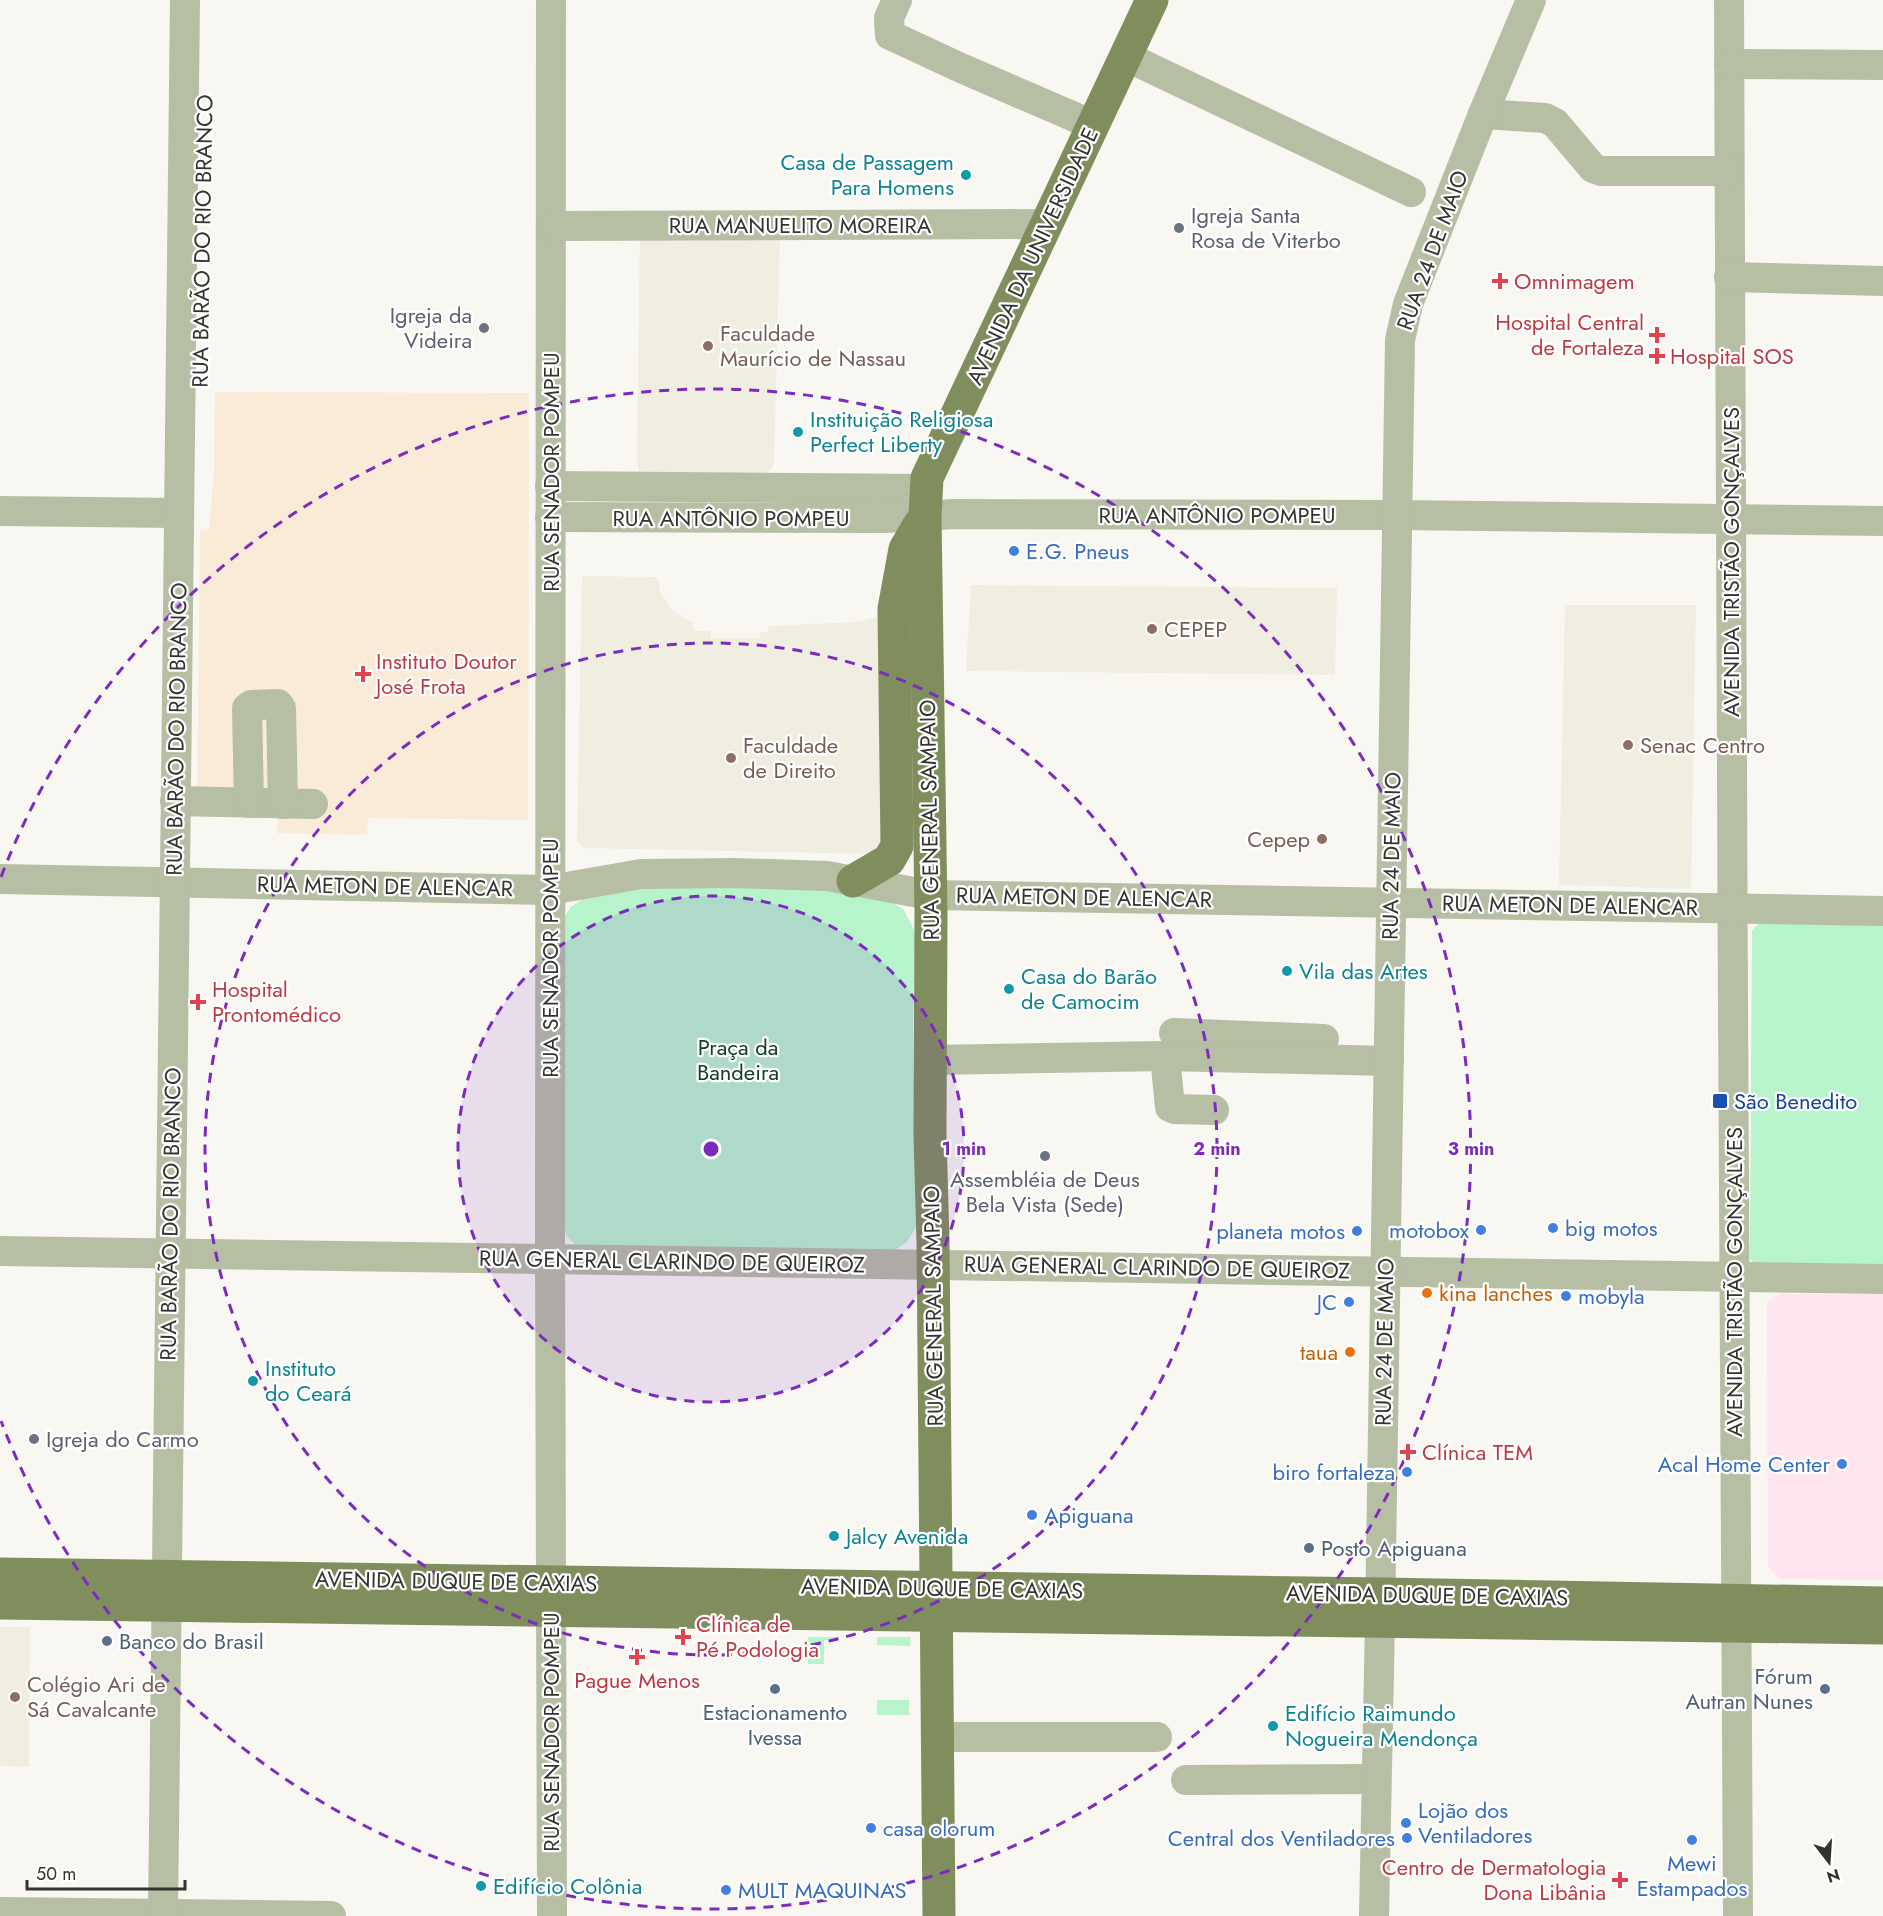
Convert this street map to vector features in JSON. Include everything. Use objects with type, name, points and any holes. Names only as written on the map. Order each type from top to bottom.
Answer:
[{"type":"main road","name":"AVENIDA DA UNIVERSIDADE","points":[[926,502],[927,478],[1152,0]]},
{"type":"main road","points":[[853,881],[889,860],[897,846],[894,609],[905,549],[926,502]]},
{"type":"main road","name":"RUA GENERAL SAMPAIO","points":[[926,502],[939,1916]]},
{"type":"main road","name":"AVENIDA DUQUE DE CAXIAS","points":[[0,1574],[166,1592]]},
{"type":"main road","name":"AVENIDA DUQUE DE CAXIAS","points":[[0,1603],[166,1592],[936,1601],[1735,1613],[1883,1628]]},
{"type":"main road","name":"AVENIDA DUQUE DE CAXIAS","points":[[1735,1613],[1883,1603]]},
{"type":"street","name":"RUA BARÃO DO RIO BRANCO","points":[[163,1915],[185,0]]},
{"type":"street","name":"RUA BARÃO DO RIO BRANCO","points":[[178,513],[199,465],[205,0]]},
{"type":"street","name":"RUA SENADOR POMPEU","points":[[551,0],[550,1597],[552,1916]]},
{"type":"street","points":[[897,0],[889,18],[890,35],[1094,125]]},
{"type":"street","name":"RUA 24 DE MAIO","points":[[1374,1916],[1381,1607],[1384,1271],[1400,340],[1408,304],[1531,0]]},
{"type":"street","name":"AVENIDA TRISTÃO GONÇALVES","points":[[1729,0],[1738,1916]]},
{"type":"street","points":[[1125,57],[1411,192]]},
{"type":"street","points":[[1729,64],[1883,64]]},
{"type":"street","points":[[1483,114],[1545,118],[1555,123],[1593,168],[1601,171],[1729,171]]},
{"type":"street","name":"RUA MANUELITO MOREIRA","points":[[552,226],[1047,224]]},
{"type":"street","points":[[1729,277],[1883,280]]},
{"type":"street","name":"RUA ANTÔNIO POMPEU","points":[[550,486],[926,502],[955,514],[1397,515],[1883,521]]},
{"type":"street","name":"RUA ANTÔNIO POMPEU","points":[[550,517],[885,518],[926,502]]},
{"type":"street","points":[[0,511],[178,513]]},
{"type":"street","points":[[249,803],[247,708],[251,705],[278,704],[281,708],[283,804]]},
{"type":"street","points":[[175,801],[313,804]]},
{"type":"street","name":"RUA METON DE ALENCAR","points":[[0,879],[550,890],[641,874],[746,873],[827,876],[930,895],[1883,911]]},
{"type":"street","points":[[1170,1045],[1170,1107],[1214,1110]]},
{"type":"street","points":[[930,1060],[1170,1045],[1389,1051]]},
{"type":"street","name":"RUA GENERAL CLARINDO DE QUEIROZ","points":[[0,1251],[1883,1280]]},
{"type":"street","points":[[937,1737],[1157,1737]]},
{"type":"street","points":[[1186,1780],[1376,1779]]},
{"type":"street","points":[[0,1912],[331,1916]]},
{"type":"shaded area","name":"Faculdade Maurício de Nassau","points":[[780,231],[774,463],[771,469],[764,475],[639,472],[637,460],[640,232]]},
{"type":"shaded area","name":"Instituto Doutor José Frota","points":[[215,392],[529,393],[528,820],[368,818],[367,835],[277,833],[278,818],[197,816],[200,531],[209,530],[214,472]]},
{"type":"shaded area","name":"Faculdade de Direito","points":[[582,576],[657,577],[661,594],[673,611],[693,622],[694,631],[711,631],[711,638],[760,638],[760,632],[768,632],[768,626],[857,622],[878,617],[882,845],[873,854],[586,848],[577,842]]},
{"type":"shaded area","name":"CEPEP","points":[[971,585],[1337,588],[1335,675],[966,671]]},
{"type":"shaded area","name":"Senac Centro","points":[[1565,605],[1696,605],[1691,889],[1559,885]]},
{"type":"shaded area","name":"Acal Home Center","points":[[1779,1294],[1883,1294],[1883,1580],[1779,1579],[1768,1566],[1767,1302]]},
{"type":"shaded area","name":"Colégio Ari de Sá Cavalcante","points":[[0,1627],[30,1627],[29,1767],[0,1766]]},
{"type":"green space","name":"Praça da Bandeira","points":[[791,885],[891,902],[904,910],[915,932],[913,1025],[916,1227],[907,1242],[895,1250],[577,1246],[568,1238],[563,1228],[565,916],[571,907],[584,898],[653,886]]},
{"type":"green space","points":[[1883,923],[1883,1267],[1754,1265],[1750,1258],[1752,931],[1758,924]]},
{"type":"green space","points":[[808,1637],[839,1637],[839,1640],[824,1640],[824,1664],[808,1664]]},
{"type":"green space","points":[[877,1637],[910,1637],[910,1646],[877,1645]]},
{"type":"green space","points":[[877,1700],[909,1700],[909,1715],[877,1715]]},
{"type":"place","name":"Casa de Passagem Para Homens","points":[[966,175]]},
{"type":"place","name":"Igreja Santa Rosa de Viterbo","points":[[1179,228]]},
{"type":"place","name":"Omnimagem","points":[[1500,281]]},
{"type":"place","name":"Igreja da Videira","points":[[484,328]]},
{"type":"place","name":"Hospital Central de Fortaleza","points":[[1657,335]]},
{"type":"place","name":"Faculdade Maurício de Nassau","points":[[708,346]]},
{"type":"place","name":"Hospital SOS","points":[[1657,356]]},
{"type":"place","name":"Instituição Religiosa Perfect Liberty","points":[[798,432]]},
{"type":"place","name":"E.G. Pneus","points":[[1014,551]]},
{"type":"place","name":"CEPEP","points":[[1152,629]]},
{"type":"place","name":"Instituto Doutor José Frota","points":[[363,674]]},
{"type":"place","name":"Senac Centro","points":[[1628,745]]},
{"type":"place","name":"Faculdade de Direito","points":[[731,758]]},
{"type":"place","name":"Cepep","points":[[1322,839]]},
{"type":"place","name":"Vila das Artes","points":[[1287,971]]},
{"type":"place","name":"Casa do Barão de Camocim","points":[[1009,989]]},
{"type":"place","name":"Hospital Prontomédico","points":[[198,1002]]},
{"type":"place","name":"São Benedito","points":[[1720,1101]]},
{"type":"place","name":"Assembléia de Deus Bela Vista (Sede)","points":[[1045,1156]]},
{"type":"place","name":"big motos","points":[[1553,1228]]},
{"type":"place","name":"motobox","points":[[1481,1230]]},
{"type":"place","name":"planeta motos","points":[[1357,1231]]},
{"type":"place","name":"kina lanches","points":[[1427,1293]]},
{"type":"place","name":"mobyla","points":[[1566,1296]]},
{"type":"place","name":"JC","points":[[1349,1302]]},
{"type":"place","name":"taua","points":[[1350,1352]]},
{"type":"place","name":"Instituto do Ceará","points":[[253,1381]]},
{"type":"place","name":"Igreja do Carmo","points":[[34,1439]]},
{"type":"place","name":"Clínica TEM","points":[[1408,1452]]},
{"type":"place","name":"Acal Home Center","points":[[1842,1464]]},
{"type":"place","name":"biro fortaleza","points":[[1407,1472]]},
{"type":"place","name":"Apiguana","points":[[1032,1515]]},
{"type":"place","name":"Jalcy Avenida","points":[[834,1536]]},
{"type":"place","name":"Posto Apiguana","points":[[1309,1548]]},
{"type":"place","name":"Clínica de Pé Podologia","points":[[683,1637]]},
{"type":"place","name":"Banco do Brasil","points":[[107,1641]]},
{"type":"place","name":"Pague Menos","points":[[637,1657]]},
{"type":"place","name":"Estacionamento Ivessa","points":[[775,1689]]},
{"type":"place","name":"Fórum Autran Nunes","points":[[1825,1689]]},
{"type":"place","name":"Colégio Ari de Sá Cavalcante","points":[[15,1697]]},
{"type":"place","name":"Edifício Raimundo Nogueira Mendonça","points":[[1273,1726]]},
{"type":"place","name":"Lojão dos Ventiladores","points":[[1406,1823]]},
{"type":"place","name":"casa olorum","points":[[871,1828]]},
{"type":"place","name":"Central dos Ventiladores","points":[[1407,1838]]},
{"type":"place","name":"Mewi Estampados","points":[[1692,1840]]},
{"type":"place","name":"Centro de Dermatologia Dona Libânia","points":[[1620,1880]]},
{"type":"place","name":"Edifício Colônia","points":[[481,1886]]},
{"type":"place","name":"MULT MAQUINAS","points":[[726,1890]]}]
